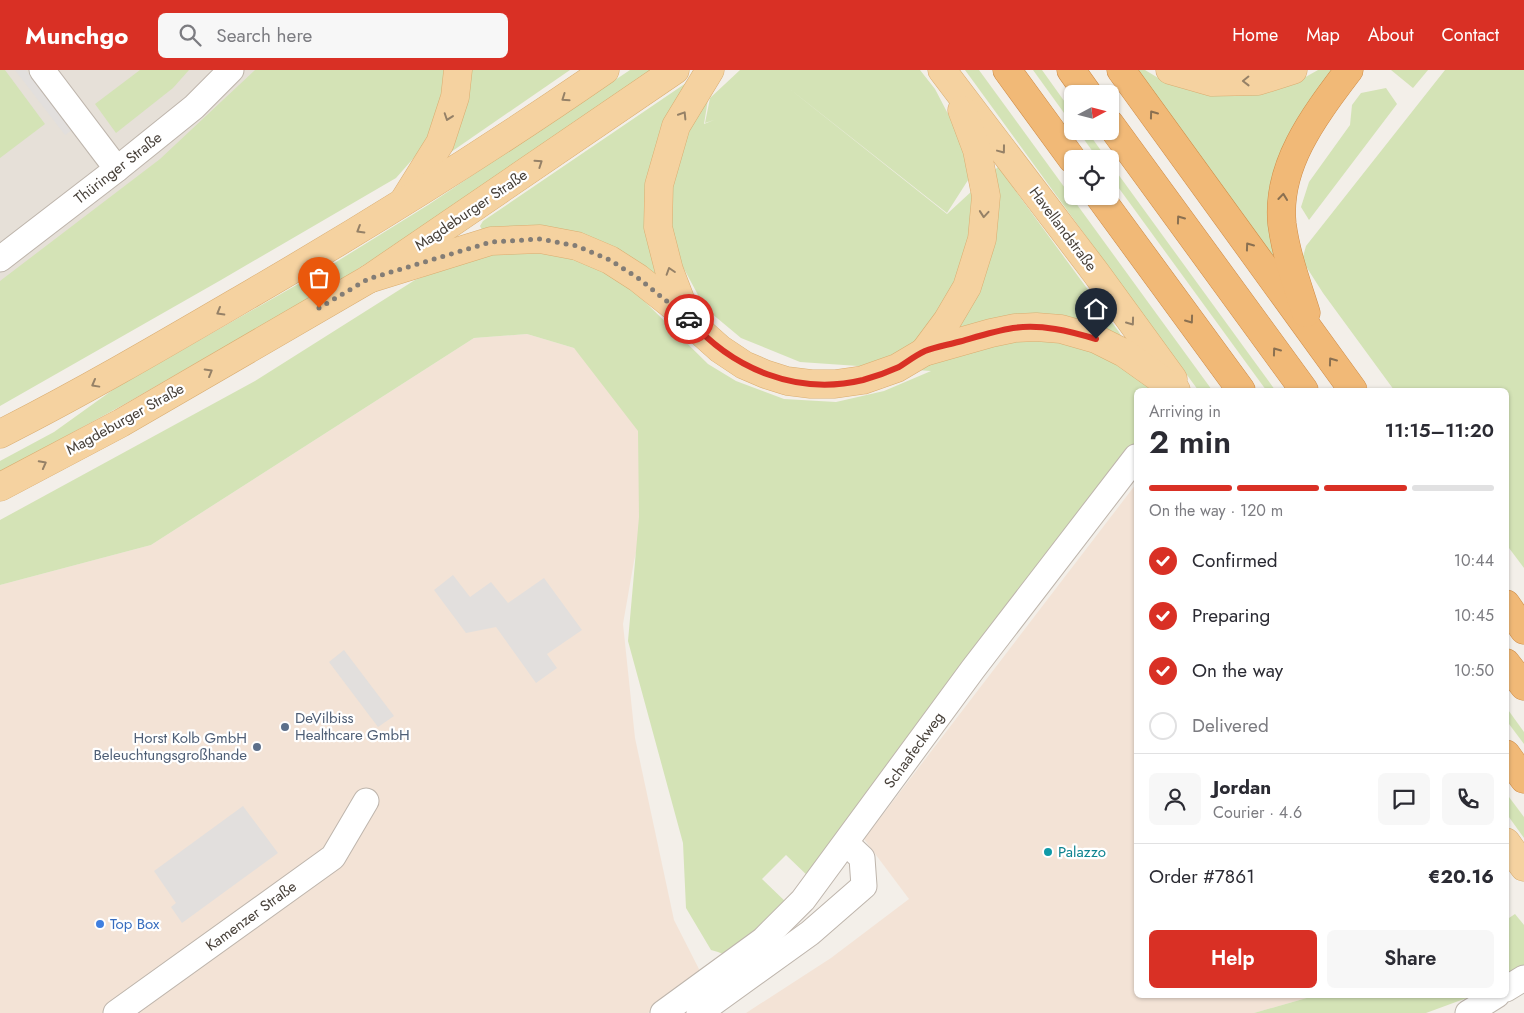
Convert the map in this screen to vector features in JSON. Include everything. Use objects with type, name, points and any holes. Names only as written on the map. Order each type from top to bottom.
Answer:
[{"type":"highway","points":[[1007,70],[1065,150]]},
{"type":"highway","points":[[1071,70],[1082,85]]},
{"type":"highway","points":[[1121,70],[1352,388]]},
{"type":"highway","points":[[1311,332],[1288,255],[1282,223],[1283,194],[1293,155],[1320,107],[1349,70]]},
{"type":"highway","points":[[1119,136],[1303,388]]},
{"type":"highway","points":[[1106,205],[1240,388]]},
{"type":"highway","points":[[1509,608],[1524,630]]},
{"type":"highway","points":[[1509,667],[1524,686]]},
{"type":"highway","points":[[1509,758],[1524,779]]},
{"type":"main road","points":[[402,204],[440,143],[455,97],[458,70]]},
{"type":"main road","points":[[0,434],[132,364],[402,204],[605,70]]},
{"type":"main road","name":"Magdeburger Straße","points":[[0,486],[121,423],[368,279],[675,70]]},
{"type":"main road","points":[[687,316],[669,270],[658,227],[658,185],[676,126],[710,70]]},
{"type":"main road","points":[[1170,70],[1212,82],[1258,80],[1293,70]]},
{"type":"main road","points":[[924,352],[947,320],[967,287],[982,239],[986,196],[977,150],[947,77]]},
{"type":"main road","name":"Havellandstraße","points":[[947,77],[1096,272],[1180,388]]},
{"type":"main road","points":[[368,279],[491,242],[540,239],[577,246],[610,260],[638,278],[687,316],[720,349],[744,365],[765,374],[787,380],[811,384],[835,384],[863,380],[897,368],[924,352],[1014,328],[1036,327],[1061,329],[1103,342],[1173,388]]},
{"type":"main road","points":[[1509,846],[1524,867]]},
{"type":"street","points":[[42,70],[117,169]]},
{"type":"street","name":"Thüringer Straße","points":[[0,259],[194,107],[230,70]]},
{"type":"street","name":"Schaafeckweg","points":[[663,1013],[763,940],[803,900],[973,669],[1134,460]]},
{"type":"street","name":"Kamenzer Straße","points":[[116,1013],[333,857],[366,802]]},
{"type":"street","points":[[699,1013],[810,933],[864,886],[862,858],[846,842]]},
{"type":"street","points":[[1509,987],[1524,978]]},
{"type":"street","points":[[1468,1013],[1492,998]]},
{"type":"shaded area","points":[[0,70],[290,70],[0,319]]},
{"type":"shaded area","points":[[15,70],[26,70],[72,130],[65,135]]},
{"type":"shaded area","points":[[527,334],[574,348],[656,437],[653,485],[634,561],[623,624],[635,738],[674,920],[701,973],[648,1013],[0,1013],[0,585],[151,545],[474,338]]},
{"type":"shaded area","points":[[1134,487],[1134,998],[1306,998],[1254,1013],[746,1013],[831,958],[909,899],[864,839]]},
{"type":"shaded area","points":[[453,575],[470,597],[491,582],[508,603],[544,578],[582,630],[547,654],[557,668],[536,683],[496,627],[466,633],[434,590]]},
{"type":"shaded area","points":[[344,650],[394,716],[378,727],[329,662]]},
{"type":"shaded area","points":[[243,806],[278,853],[182,923],[171,907],[176,903],[154,871]]},
{"type":"green space","points":[[0,70],[5,70],[45,124],[0,158]]},
{"type":"green space","points":[[140,70],[189,70],[173,88],[116,133],[95,104]]},
{"type":"green space","points":[[255,70],[451,70],[434,135],[396,178],[0,406],[0,281],[160,159]]},
{"type":"green space","points":[[470,70],[570,70],[451,152],[448,149]]},
{"type":"green space","points":[[630,70],[653,70],[437,218],[336,283],[123,405],[0,472],[0,461],[54,432],[114,389],[328,267],[428,205]]},
{"type":"green space","points":[[740,70],[920,70],[935,89],[958,133],[970,177],[947,213],[786,86],[947,214],[998,167],[1119,332],[1150,388],[1134,388],[1134,452],[987,640],[811,879],[786,855],[762,879],[788,904],[728,956],[711,950],[686,908],[683,843],[628,641],[639,517],[638,431],[574,348],[527,334],[474,338],[151,545],[0,585],[0,520],[255,381],[415,280],[493,251],[564,253],[627,284],[708,364],[736,381],[784,399],[836,402],[884,391],[931,371],[800,362],[741,338],[705,308],[683,267],[654,279],[627,259],[597,243],[566,232],[532,227],[482,230],[480,226],[483,221],[689,81],[709,93],[704,124],[714,120],[705,123],[710,98]]},
{"type":"green space","points":[[965,70],[979,70],[1064,187],[1064,205],[1077,205],[1211,388],[1197,388]]},
{"type":"green space","points":[[1033,70],[1042,70],[1064,101],[1064,113]]},
{"type":"green space","points":[[1131,70],[1145,70],[1165,82],[1302,79],[1318,70],[1340,70],[1319,92],[1277,259],[1274,261]]},
{"type":"green space","points":[[1391,70],[1428,70],[1413,88]]},
{"type":"green space","points":[[1445,70],[1524,70],[1524,568],[1509,548],[1509,388],[1393,388],[1323,293],[1302,260],[1306,246]]},
{"type":"green space","points":[[1386,88],[1397,104],[1309,220],[1301,207],[1309,182],[1350,125],[1352,105],[1361,93]]},
{"type":"green space","points":[[1084,140],[1093,140],[1101,150],[1092,150]]},
{"type":"green space","points":[[1119,175],[1274,388],[1265,388],[1119,188]]},
{"type":"green space","points":[[1509,711],[1524,732],[1524,744],[1509,724]]},
{"type":"green space","points":[[1509,797],[1524,817],[1524,838],[1509,817]]},
{"type":"green space","points":[[1515,914],[1524,925],[1524,967],[1509,978],[1509,918]]},
{"type":"green space","points":[[1306,998],[1467,998],[1426,1013],[1254,1013]]},
{"type":"way so far","points":[[319,308],[368,279],[491,242],[540,239],[577,246],[610,260],[638,278],[689,319]]},
{"type":"place","name":"DeVilbiss Healthcare GmbH","points":[[285,727]]},
{"type":"place","name":"Horst Kolb GmbH Beleuchtungsgroßhande","points":[[257,747]]},
{"type":"place","name":"Palazzo","points":[[1048,852]]},
{"type":"place","name":"Top Box","points":[[100,924]]},
{"type":"route","points":[[689,319],[720,349],[744,365],[765,374],[811,384],[835,384],[863,380],[897,368],[924,352],[1014,328],[1061,329],[1096,339]]}]
